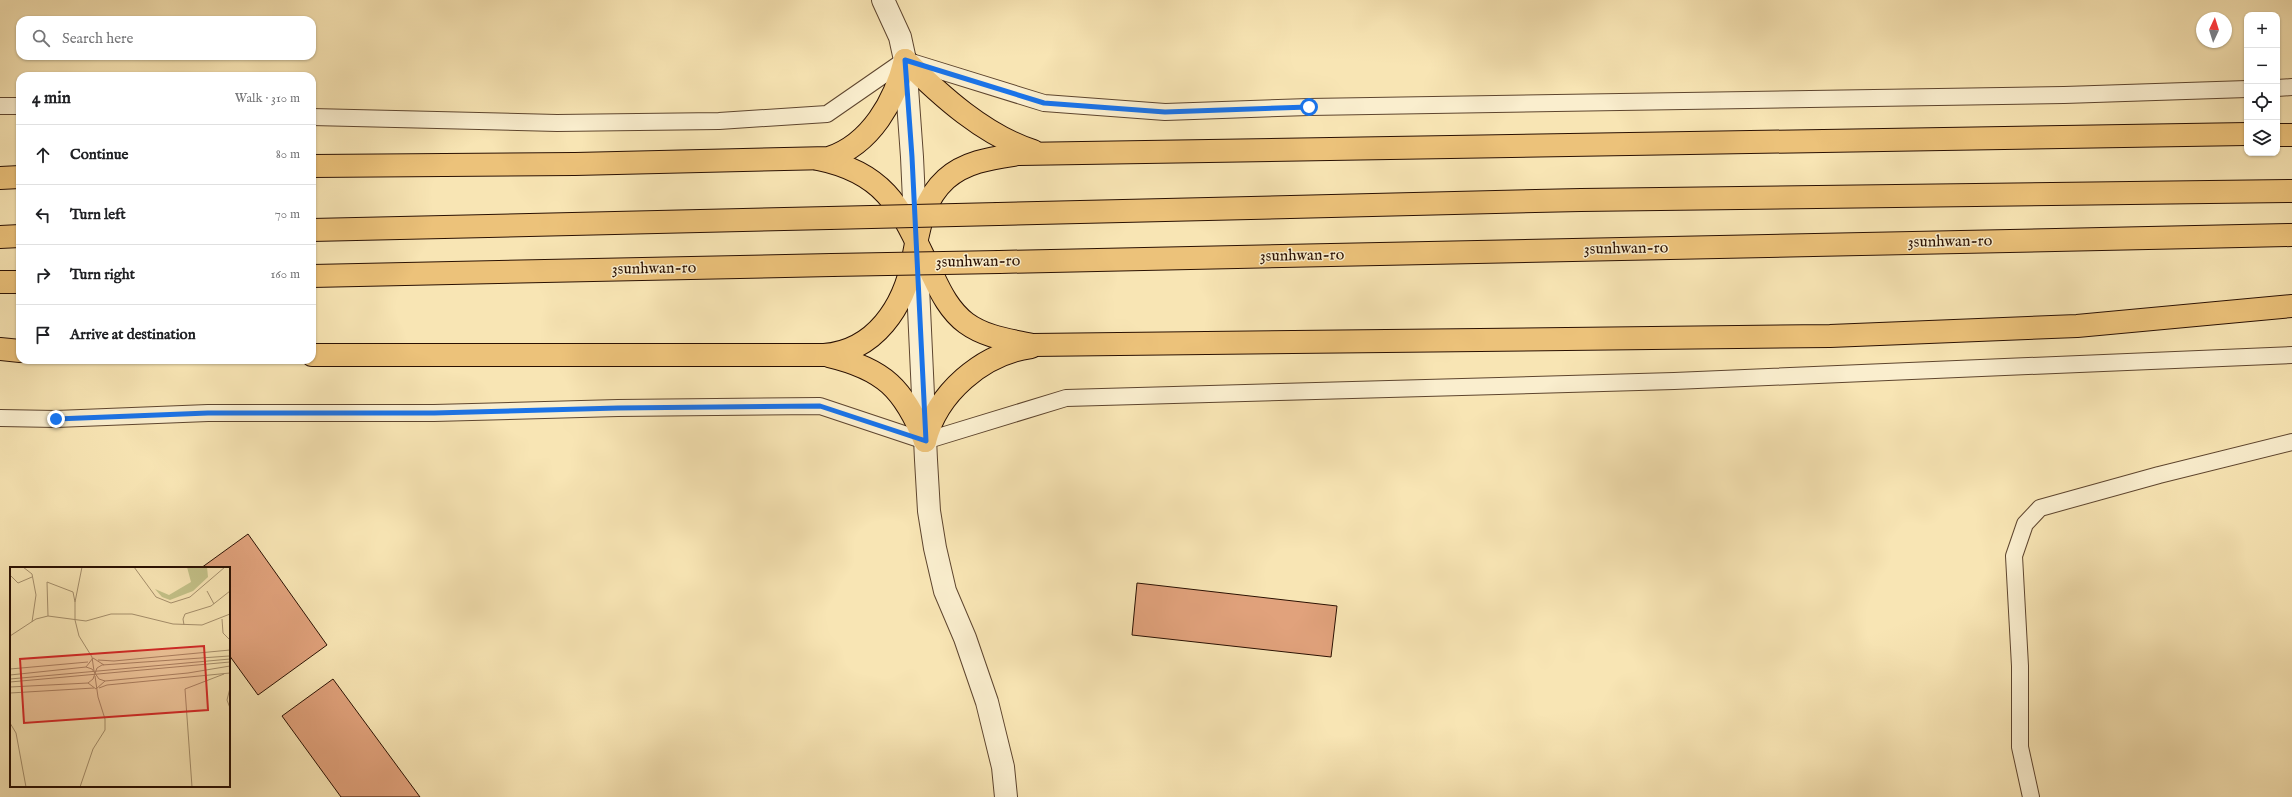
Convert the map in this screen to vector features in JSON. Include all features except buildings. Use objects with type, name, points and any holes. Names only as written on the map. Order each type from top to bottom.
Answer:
[{"type":"highway","points":[[316,166],[818,159],[840,154],[861,140],[870,131],[891,98],[905,60],[936,90],[973,119],[1019,146],[1037,153]]},
{"type":"highway","points":[[316,355],[824,355],[848,351],[869,339],[888,319],[897,304],[909,276],[923,213],[931,196],[951,175],[965,167],[987,159],[1037,153],[2244,134]]},
{"type":"highway","points":[[2280,135],[2292,135]]},
{"type":"highway","points":[[818,159],[845,165],[872,180],[884,191],[902,213],[946,300],[964,322],[994,336],[1020,343],[1042,345],[1830,336],[2077,326],[2292,306]]},
{"type":"highway","points":[[0,178],[16,177]]},
{"type":"highway","points":[[316,230],[1581,200],[2292,192]]},
{"type":"highway","name":"3sunhwan-ro","points":[[316,276],[2292,235]]},
{"type":"highway","points":[[0,237],[16,236]]},
{"type":"highway","points":[[0,282],[16,282]]},
{"type":"highway","points":[[926,441],[939,406],[962,381],[1002,356],[1029,347],[1042,345]]},
{"type":"highway","points":[[0,350],[16,351]]},
{"type":"highway","points":[[824,355],[862,365],[892,385],[915,416],[926,441]]},
{"type":"street","points":[[883,0],[900,37],[905,60],[916,239],[929,511],[935,548],[945,591],[965,638],[987,702],[1003,767],[1006,797]]},
{"type":"lane","points":[[316,117],[557,123],[720,121],[827,114],[905,60],[1044,103],[1165,112],[1324,107],[2064,95],[2244,89]]},
{"type":"lane","points":[[2280,88],[2292,87]]},
{"type":"lane","points":[[0,106],[16,106]]},
{"type":"lane","points":[[0,418],[56,419],[208,413],[434,413],[618,408],[820,406],[926,441],[1066,398],[1666,381],[2292,355]]},
{"type":"lane","points":[[2031,797],[2020,747],[2020,659],[2014,556],[2025,524],[2040,508],[2159,475],[2292,442]]},
{"type":"route","points":[[56,419],[208,413],[434,413],[618,408],[820,406],[926,441],[912,157],[905,60],[1044,103],[1165,112],[1309,107]]}]
